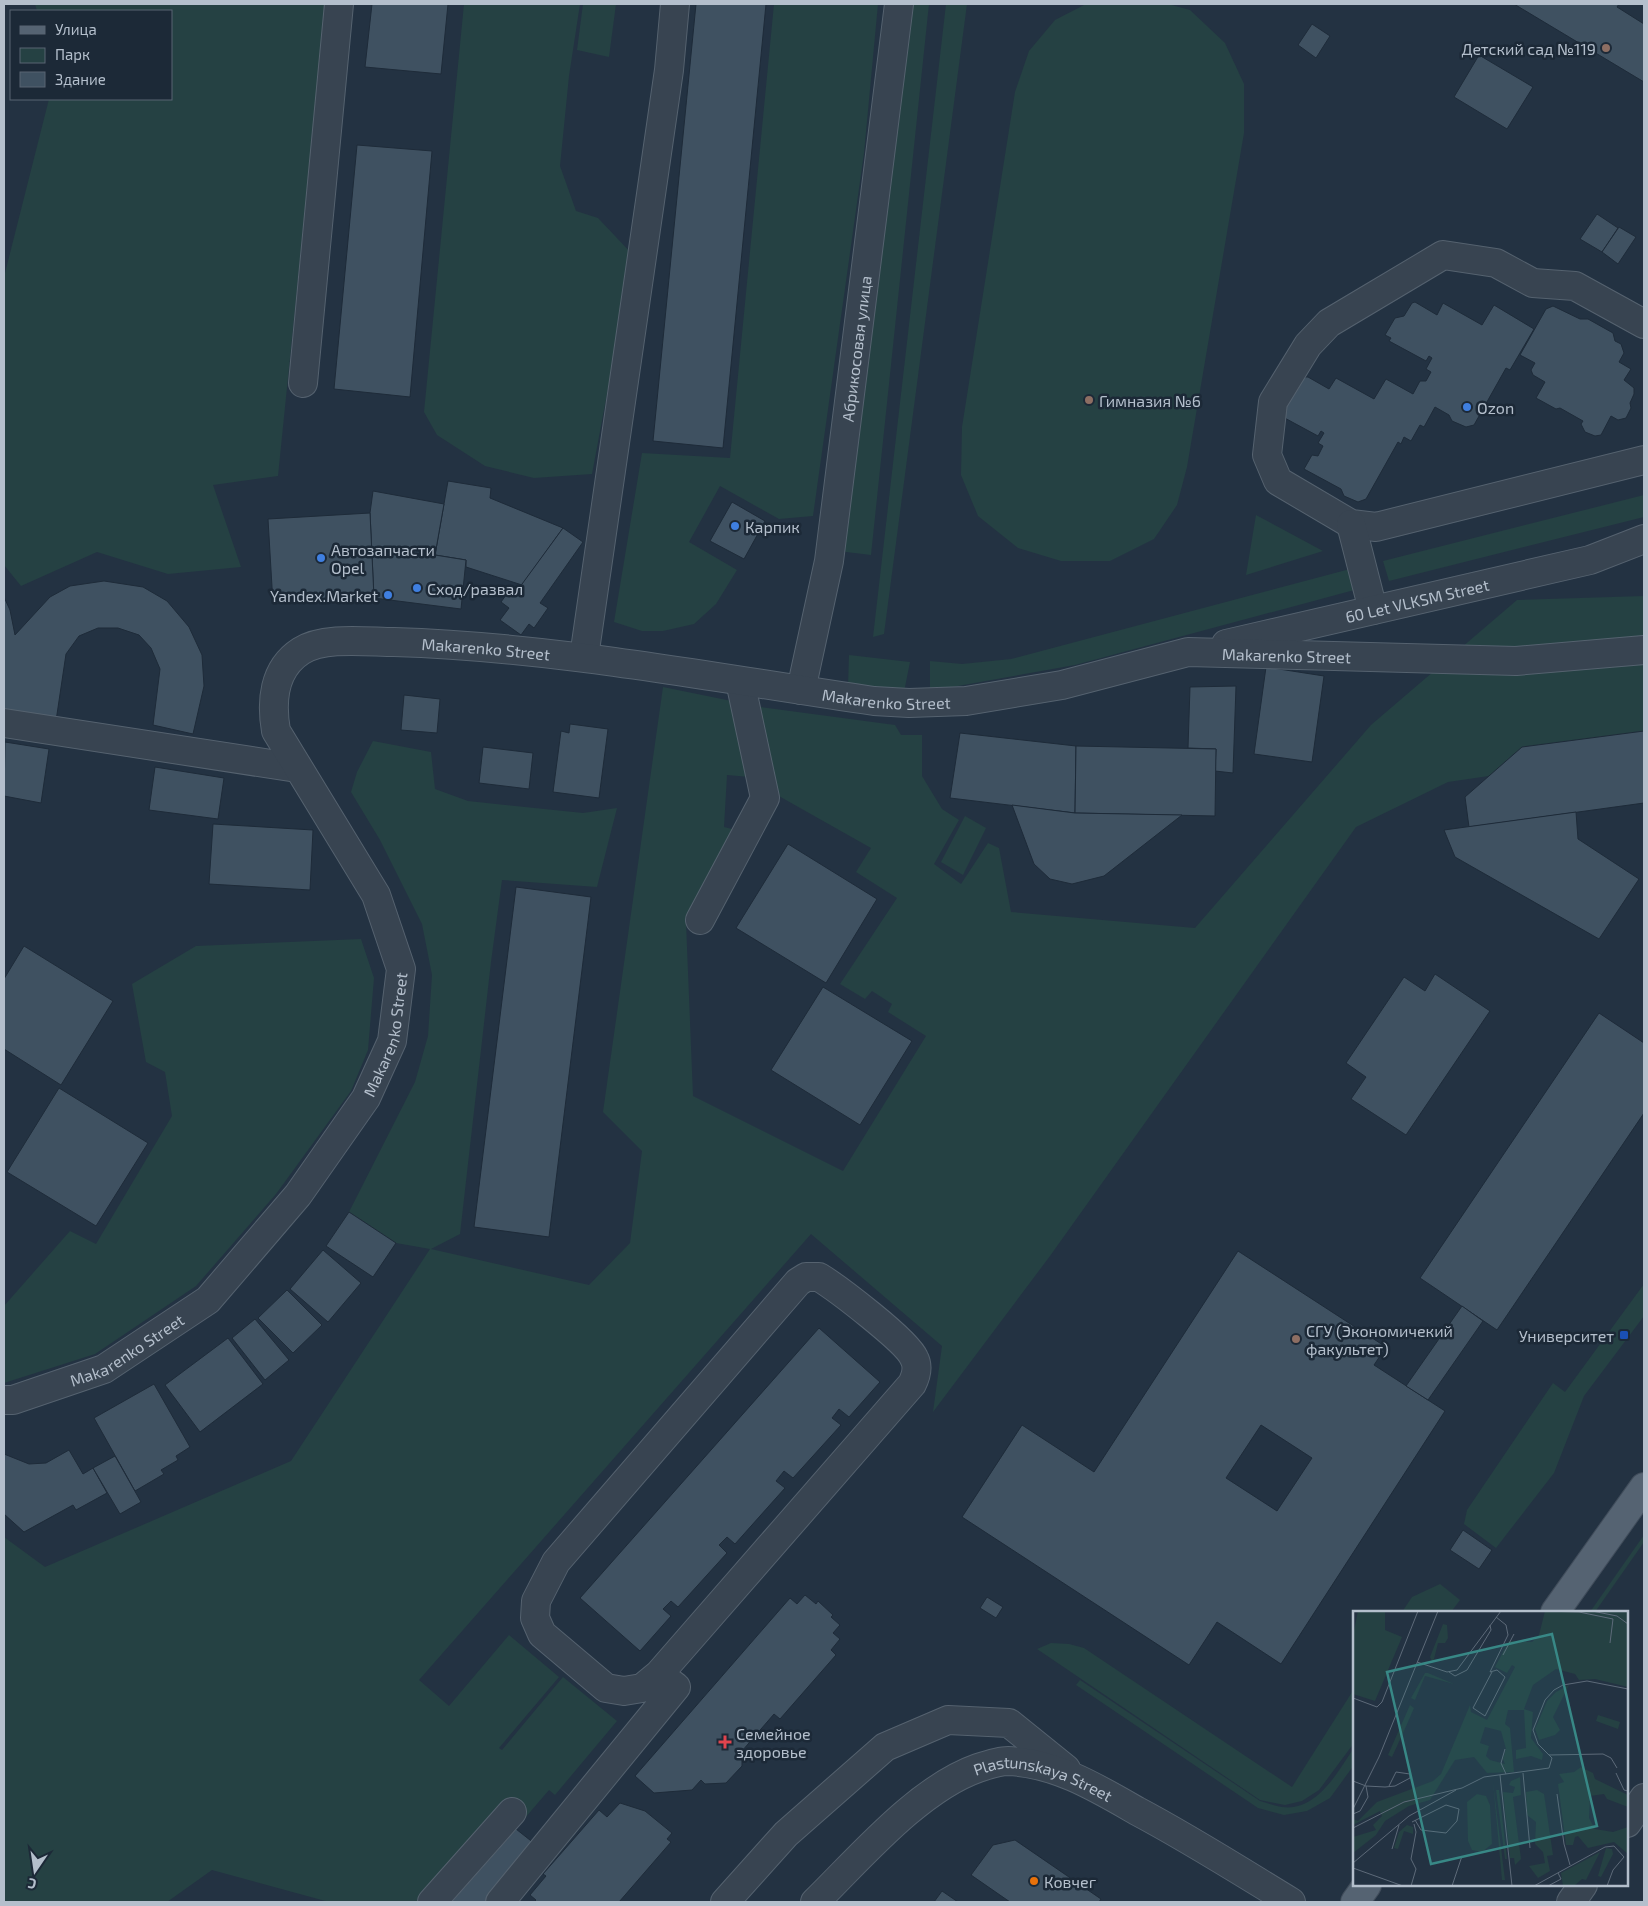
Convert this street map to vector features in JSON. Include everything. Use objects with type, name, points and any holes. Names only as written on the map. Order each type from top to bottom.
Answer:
[{"type":"main road","points":[[1556,1611],[1644,1487]]},
{"type":"main road","points":[[1355,1902],[1366,1886]]},
{"type":"street","points":[[303,383],[339,4]]},
{"type":"street","points":[[584,657],[669,70],[675,4]]},
{"type":"street","name":"Абрикосовая улица","points":[[801,690],[829,561],[899,4]]},
{"type":"street","points":[[1644,324],[1575,286],[1533,283],[1496,263],[1443,255],[1329,323],[1308,345],[1273,402],[1267,455],[1278,482],[1351,524],[1376,527],[1644,460]]},
{"type":"street","points":[[1351,524],[1373,610]]},
{"type":"street","name":"60 Let VLKSM Street","points":[[1188,652],[1590,560],[1644,539]]},
{"type":"street","name":"Makarenko Street","points":[[4,1400],[14,1400],[104,1369],[208,1300],[298,1195],[366,1098],[392,1041],[402,969],[376,895],[276,731],[272,707],[276,685],[287,664],[302,650],[344,641],[449,644],[584,657],[874,701],[956,702],[1062,685],[1188,652],[1516,661],[1644,650]]},
{"type":"street","points":[[700,920],[765,798],[740,681]]},
{"type":"street","points":[[4,723],[297,768]]},
{"type":"street","points":[[806,1277],[819,1277],[908,1348],[917,1366],[916,1376],[912,1384],[659,1674],[642,1688],[624,1691],[606,1688],[542,1634],[535,1618],[536,1601],[556,1562],[798,1282],[806,1277]]},
{"type":"street","points":[[500,1902],[676,1687],[659,1674]]},
{"type":"street","points":[[725,1902],[786,1834],[884,1747],[948,1720],[1009,1723],[1075,1776]]},
{"type":"street","name":"Plastunskaya Street","points":[[815,1902],[899,1819],[940,1788],[977,1769],[1005,1761],[1027,1763],[1075,1776],[1181,1835],[1291,1902]]},
{"type":"street","points":[[1628,1822],[1644,1798]]},
{"type":"street","points":[[432,1902],[512,1812]]},
{"type":"street","points":[[1571,1902],[1582,1886]]},
{"type":"green space","points":[[35,4],[326,4],[278,476],[213,485],[241,567],[168,574],[97,552],[21,586],[4,565],[4,277],[49,100],[172,100],[172,10],[37,10]]},
{"type":"green space","points":[[464,4],[580,4],[569,76],[560,166],[576,211],[598,218],[633,255],[592,474],[534,478],[485,466],[437,435],[424,412]]},
{"type":"green space","points":[[583,4],[616,4],[609,57],[577,50]]},
{"type":"green space","points":[[774,4],[878,4],[864,153],[813,516],[779,519],[720,486],[689,542],[737,570],[716,604],[694,624],[663,631],[642,631],[614,622],[642,453],[730,458]]},
{"type":"green space","points":[[903,4],[929,4],[871,555],[838,551]]},
{"type":"green space","points":[[946,4],[967,4],[884,634],[873,637]]},
{"type":"green space","points":[[1086,4],[1168,4],[1190,10],[1225,43],[1244,84],[1244,133],[1187,467],[1177,505],[1154,539],[1110,561],[1061,561],[1018,548],[978,516],[961,475],[962,427],[1015,92],[1029,51],[1055,20]]},
{"type":"green space","points":[[1644,495],[1644,517],[1389,581],[1383,561]]},
{"type":"green space","points":[[1256,515],[1323,551],[1246,575]]},
{"type":"green space","points":[[1350,569],[1358,589],[1075,665],[930,691],[930,661],[962,664],[1011,659]]},
{"type":"green space","points":[[1644,596],[1644,753],[1448,782],[1356,827],[1050,1256],[933,1412],[942,1346],[811,1234],[419,1680],[449,1706],[509,1635],[559,1677],[499,1748],[502,1750],[563,1677],[617,1721],[555,1795],[549,1790],[453,1902],[329,1902],[212,1870],[167,1902],[4,1902],[4,1537],[45,1567],[291,1461],[430,1249],[396,1243],[349,1212],[415,1082],[428,1036],[432,975],[422,924],[380,840],[351,792],[357,772],[373,741],[431,752],[435,789],[468,801],[583,813],[617,808],[597,887],[502,880],[460,1234],[431,1249],[589,1285],[630,1243],[642,1151],[603,1112],[663,687],[761,707],[895,725],[901,735],[922,735],[922,776],[942,809],[959,820],[934,864],[961,884],[988,843],[999,848],[1011,912],[1195,928],[1371,725],[1517,600]],"holes":[[[727,775],[761,778],[770,791],[871,848],[856,872],[897,898],[840,984],[865,999],[872,991],[892,1004],[888,1012],[926,1036],[843,1171],[693,1096],[686,922],[740,831],[724,827]]]},
{"type":"green space","points":[[849,655],[910,662],[904,692],[848,686]]},
{"type":"green space","points":[[965,816],[986,828],[963,875],[941,862]]},
{"type":"green space","points":[[361,939],[374,978],[368,1050],[351,1091],[276,1194],[196,1286],[95,1354],[4,1383],[4,1306],[70,1231],[96,1244],[172,1116],[165,1072],[146,1062],[132,984],[196,946]]},
{"type":"green space","points":[[1644,1284],[1644,1316],[1584,1396],[1554,1473],[1496,1548],[1464,1524],[1467,1510],[1553,1383],[1565,1392]]},
{"type":"green space","points":[[1644,1535],[1644,1542],[1596,1611],[1591,1611]]},
{"type":"green space","points":[[1440,1584],[1460,1600],[1452,1611],[1403,1611],[1412,1597]]},
{"type":"green space","points":[[1051,1643],[1069,1644],[1084,1648],[1292,1787],[1353,1691],[1353,1744],[1319,1790],[1302,1801],[1285,1805],[1260,1800],[1037,1649]]},
{"type":"green space","points":[[1080,1680],[1260,1801],[1282,1807],[1294,1807],[1306,1803],[1325,1788],[1353,1749],[1353,1766],[1330,1798],[1307,1811],[1284,1815],[1258,1808],[1076,1685]]},
{"type":"building","points":[[372,4],[448,4],[441,74],[365,67]]},
{"type":"building","points":[[696,4],[766,4],[723,448],[653,441]]},
{"type":"building","name":"Детский сад №119","points":[[1514,4],[1619,4],[1617,7],[1644,24],[1644,82]]},
{"type":"building","points":[[1312,24],[1330,36],[1316,58],[1298,45]]},
{"type":"building","points":[[1479,55],[1533,87],[1507,129],[1454,97]]},
{"type":"building","points":[[357,145],[432,151],[410,397],[334,389]]},
{"type":"building","points":[[1597,214],[1618,228],[1602,252],[1580,239]]},
{"type":"building","points":[[1619,227],[1636,237],[1618,264],[1602,252]]},
{"type":"building","points":[[1415,302],[1437,315],[1443,303],[1482,325],[1494,305],[1534,329],[1510,370],[1506,368],[1474,425],[1466,427],[1452,421],[1449,415],[1435,407],[1424,427],[1420,425],[1411,441],[1404,437],[1401,444],[1398,442],[1366,499],[1358,502],[1344,496],[1341,489],[1304,469],[1312,455],[1318,456],[1323,446],[1318,443],[1324,433],[1321,431],[1318,436],[1281,416],[1287,392],[1297,390],[1304,377],[1308,377],[1329,389],[1336,378],[1374,399],[1386,379],[1413,394],[1420,381],[1426,381],[1431,372],[1426,369],[1432,358],[1429,356],[1426,361],[1389,341],[1391,338],[1385,335],[1395,318],[1404,316],[1412,303]]},
{"type":"building","points":[[1553,306],[1580,319],[1588,319],[1613,333],[1615,341],[1621,344],[1624,353],[1619,362],[1631,369],[1624,380],[1634,388],[1634,394],[1630,403],[1631,408],[1626,418],[1618,420],[1611,416],[1601,435],[1595,436],[1585,432],[1581,424],[1583,421],[1560,408],[1556,409],[1536,398],[1545,382],[1533,375],[1531,370],[1535,363],[1520,355],[1546,309]]},
{"type":"building","points":[[448,481],[491,488],[490,498],[563,528],[522,585],[466,567],[466,560],[435,555]]},
{"type":"building","points":[[373,491],[444,504],[435,555],[466,560],[461,609],[374,598],[370,513]]},
{"type":"building","points":[[732,502],[765,521],[744,559],[710,541]]},
{"type":"building","name":"Автозапчасти Opel","points":[[370,513],[374,598],[273,604],[268,519]]},
{"type":"building","points":[[563,528],[583,542],[540,603],[548,608],[534,628],[529,624],[521,635],[500,620],[509,608],[501,602],[509,591],[514,595]]},
{"type":"building","points":[[104,581],[143,587],[167,601],[189,627],[202,655],[204,686],[193,734],[153,725],[160,669],[151,648],[139,635],[118,628],[98,628],[79,636],[66,654],[56,721],[4,713],[4,597],[10,610],[15,635],[50,597],[70,586]]},
{"type":"building","points":[[1266,667],[1324,676],[1312,762],[1254,754]]},
{"type":"building","points":[[1236,686],[1233,773],[1215,771],[1216,749],[1188,748],[1190,687]]},
{"type":"building","points":[[404,695],[440,699],[437,733],[401,730]]},
{"type":"building","points":[[570,724],[608,729],[599,798],[553,792],[561,731],[569,733]]},
{"type":"building","points":[[1644,731],[1644,803],[1469,827],[1465,797],[1522,747]]},
{"type":"building","points":[[960,733],[1076,746],[1075,813],[950,798]]},
{"type":"building","points":[[5,742],[49,749],[41,803],[4,796]]},
{"type":"building","points":[[1076,746],[1216,749],[1215,816],[1075,813]]},
{"type":"building","points":[[483,747],[533,753],[529,789],[479,783]]},
{"type":"building","points":[[155,767],[224,778],[218,819],[149,810]]},
{"type":"building","points":[[1012,805],[1075,813],[1182,815],[1104,876],[1072,884],[1050,879],[1034,864]]},
{"type":"building","points":[[1576,812],[1578,839],[1639,879],[1599,939],[1455,857],[1444,830]]},
{"type":"building","points":[[213,824],[313,830],[310,890],[209,884]]},
{"type":"building","points":[[788,844],[877,899],[826,983],[736,928]]},
{"type":"building","points":[[516,887],[591,897],[549,1237],[474,1227]]},
{"type":"building","points":[[24,946],[113,1001],[61,1085],[4,1049],[4,979]]},
{"type":"building","points":[[1435,974],[1490,1011],[1406,1135],[1351,1099],[1366,1077],[1346,1063],[1404,977],[1425,991]]},
{"type":"building","points":[[823,987],[912,1041],[860,1125],[771,1070]]},
{"type":"building","points":[[1599,1013],[1644,1043],[1644,1113],[1497,1330],[1420,1278]]},
{"type":"building","points":[[59,1088],[148,1143],[96,1226],[7,1172]]},
{"type":"building","points":[[349,1212],[396,1243],[373,1277],[326,1246]]},
{"type":"building","points":[[323,1250],[361,1283],[328,1322],[290,1289]]},
{"type":"building","points":[[1238,1251],[1386,1347],[1374,1365],[1445,1411],[1281,1664],[1217,1622],[1189,1665],[962,1517],[1022,1425],[1094,1472]],"holes":[[[1261,1425],[1312,1458],[1277,1511],[1226,1478]]]},
{"type":"building","points":[[287,1290],[322,1325],[293,1353],[258,1318]]},
{"type":"building","points":[[1462,1306],[1483,1321],[1428,1400],[1406,1386]]},
{"type":"building","points":[[255,1319],[289,1360],[265,1380],[232,1338]]},
{"type":"building","points":[[819,1328],[880,1382],[849,1417],[839,1409],[832,1418],[841,1425],[793,1478],[784,1471],[776,1481],[785,1488],[735,1544],[727,1537],[719,1545],[727,1553],[678,1607],[671,1601],[663,1609],[671,1616],[640,1651],[580,1598]]},
{"type":"building","points":[[228,1338],[263,1384],[200,1432],[165,1385]]},
{"type":"building","points":[[154,1384],[190,1447],[176,1456],[178,1460],[161,1470],[164,1474],[135,1491],[94,1418]]},
{"type":"building","points":[[69,1450],[83,1474],[93,1468],[107,1493],[76,1510],[73,1505],[24,1532],[4,1514],[4,1454],[29,1464],[46,1463]]},
{"type":"building","points":[[115,1456],[141,1502],[120,1514],[93,1468]]},
{"type":"building","points":[[1463,1530],[1492,1550],[1479,1569],[1450,1550]]},
{"type":"building","points":[[805,1595],[816,1604],[818,1601],[833,1615],[831,1617],[840,1625],[833,1633],[840,1639],[831,1650],[836,1655],[780,1719],[774,1714],[742,1751],[742,1766],[726,1783],[705,1784],[701,1780],[692,1790],[654,1793],[635,1776],[790,1598],[797,1604]]},
{"type":"building","points":[[987,1597],[1003,1607],[996,1618],[980,1608]]},
{"type":"building","points":[[620,1803],[645,1811],[672,1833],[667,1839],[671,1842],[619,1902],[534,1902],[536,1900],[530,1895],[546,1876],[543,1874],[599,1810],[607,1817]]},
{"type":"building","points":[[516,1829],[535,1844],[485,1902],[451,1902]]},
{"type":"building","points":[[1015,1840],[1101,1899],[1099,1902],[1010,1902],[971,1875],[993,1845]]},
{"type":"building","points":[[942,1891],[958,1902],[934,1902]]},
{"type":"place","name":"Детский сад №119","points":[[1606,48]]},
{"type":"place","name":"Гимназия №6","points":[[1089,400]]},
{"type":"place","name":"Ozon","points":[[1467,407]]},
{"type":"place","name":"Карпик","points":[[735,526]]},
{"type":"place","name":"Автозапчасти Opel","points":[[321,558]]},
{"type":"place","name":"Сход/развал","points":[[417,588]]},
{"type":"place","name":"Yandex.Market","points":[[388,595]]},
{"type":"place","name":"Университет","points":[[1624,1335]]},
{"type":"place","name":"СГУ (Экономичекий факультет)","points":[[1296,1339]]},
{"type":"place","name":"Семейное здоровье","points":[[725,1742]]},
{"type":"place","name":"Ковчег","points":[[1034,1881]]}]
